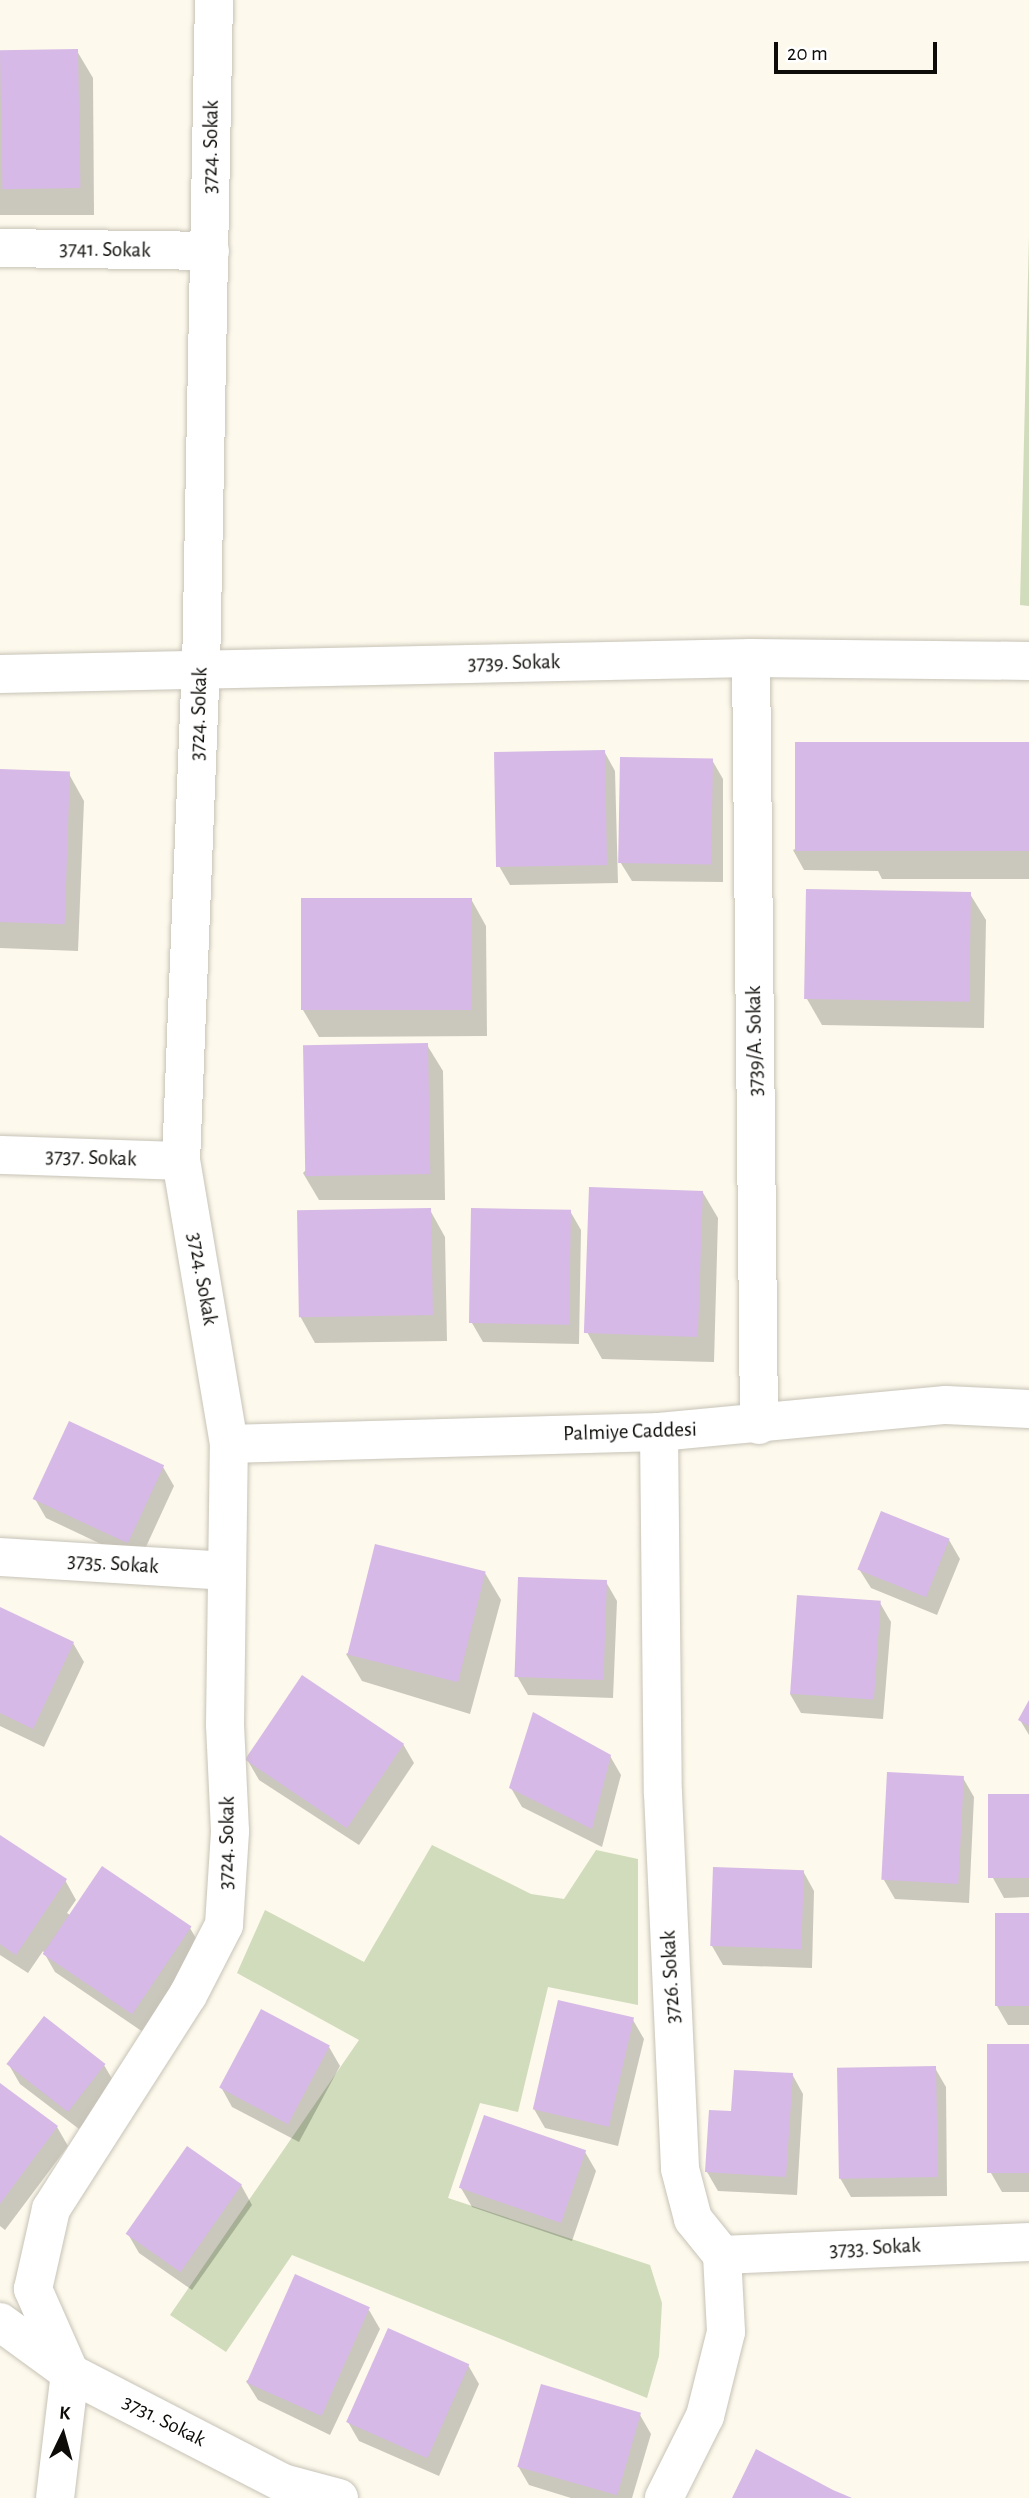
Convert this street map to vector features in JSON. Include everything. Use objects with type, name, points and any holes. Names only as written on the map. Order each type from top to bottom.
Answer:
[{"type":"street","name":"3724. Sokak","points":[[70,2373],[33,2289],[51,2209],[188,1994],[224,1925],[230,1831],[225,1724],[229,1444],[181,1161],[201,670],[214,0]]},
{"type":"street","name":"3741. Sokak","points":[[0,248],[210,251]]},
{"type":"street","name":"3739. Sokak","points":[[0,674],[751,658],[1029,661]]},
{"type":"street","name":"3739/A. Sokak","points":[[751,658],[759,1424]]},
{"type":"street","name":"3737. Sokak","points":[[0,1156],[181,1161]]},
{"type":"street","name":"Palmiye Caddesi","points":[[229,1444],[659,1432],[946,1405],[1029,1409]]},
{"type":"street","name":"3726. Sokak","points":[[659,1432],[663,1793],[680,2169],[693,2219],[722,2255]]},
{"type":"street","name":"3735. Sokak","points":[[0,1557],[226,1571]]},
{"type":"street","name":"3733. Sokak","points":[[722,2255],[1029,2242]]},
{"type":"street","points":[[664,2498],[705,2416],[726,2332],[722,2255]]},
{"type":"street","name":"3731. Sokak","points":[[0,2322],[70,2373],[279,2490],[339,2498]]},
{"type":"street","points":[[55,2498],[70,2373]]},
{"type":"green space","points":[[1029,236],[1029,606],[1020,605]]},
{"type":"green space","points":[[432,1845],[531,1894],[564,1899],[596,1850],[638,1859],[638,2005],[548,1987],[518,2112],[480,2103],[448,2198],[650,2265],[662,2303],[659,2356],[647,2398],[292,2255],[226,2352],[170,2315],[359,2040],[237,1973],[265,1910],[364,1962]]},
{"type":"building","points":[[78,49],[80,188],[2,189],[0,50]]},
{"type":"building","points":[[795,742],[1029,742],[1029,851],[795,851]]},
{"type":"building","points":[[605,750],[607,865],[496,867],[494,752]]},
{"type":"building","points":[[620,757],[713,759],[711,865],[618,863]]},
{"type":"building","points":[[0,769],[70,771],[65,924],[0,922]]},
{"type":"building","points":[[806,889],[971,892],[969,1002],[804,999]]},
{"type":"building","points":[[301,898],[472,898],[472,1010],[301,1010]]},
{"type":"building","points":[[428,1043],[430,1174],[305,1176],[303,1045]]},
{"type":"building","points":[[589,1187],[703,1191],[698,1337],[584,1333]]},
{"type":"building","points":[[431,1208],[433,1315],[299,1317],[297,1210]]},
{"type":"building","points":[[471,1208],[571,1210],[569,1325],[469,1323]]},
{"type":"building","points":[[69,1421],[164,1465],[128,1543],[33,1499]]},
{"type":"building","points":[[881,1511],[950,1539],[926,1597],[857,1569]]},
{"type":"building","points":[[375,1544],[486,1572],[458,1682],[347,1655]]},
{"type":"building","points":[[518,1577],[607,1580],[603,1680],[515,1677]]},
{"type":"building","points":[[797,1595],[881,1601],[874,1700],[790,1694]]},
{"type":"building","points":[[0,1607],[74,1642],[33,1729],[0,1713]]},
{"type":"building","points":[[302,1675],[404,1744],[347,1828],[245,1760]]},
{"type":"building","points":[[1029,1700],[1029,1726],[1018,1720]]},
{"type":"building","points":[[533,1712],[611,1755],[592,1829],[509,1788]]},
{"type":"building","points":[[887,1772],[964,1776],[958,1884],[881,1880]]},
{"type":"building","points":[[988,1794],[1029,1794],[1029,1878],[988,1878]]},
{"type":"building","points":[[0,1835],[67,1879],[16,1955],[0,1944]]},
{"type":"building","points":[[102,1866],[192,1926],[132,2014],[43,1954]]},
{"type":"building","points":[[713,1867],[804,1870],[801,1949],[710,1946]]},
{"type":"building","points":[[995,1913],[1029,1913],[1029,2006],[995,2006]]},
{"type":"building","points":[[558,2000],[634,2018],[609,2127],[533,2109]]},
{"type":"building","points":[[261,2009],[330,2046],[288,2124],[219,2088]]},
{"type":"building","points":[[44,2016],[105,2064],[68,2112],[6,2064]]},
{"type":"building","points":[[987,2044],[1029,2044],[1029,2173],[987,2173]]},
{"type":"building","points":[[936,2066],[938,2177],[839,2179],[837,2068]]},
{"type":"building","points":[[734,2070],[793,2073],[786,2177],[705,2172],[709,2110],[731,2111]]},
{"type":"building","points":[[0,2083],[58,2126],[0,2204]]},
{"type":"building","points":[[484,2115],[586,2150],[561,2223],[459,2188]]},
{"type":"building","points":[[187,2146],[242,2184],[181,2272],[126,2234]]},
{"type":"building","points":[[295,2274],[370,2307],[322,2416],[247,2383]]},
{"type":"building","points":[[388,2328],[469,2364],[427,2458],[346,2422]]},
{"type":"building","points":[[541,2384],[641,2413],[617,2495],[517,2467]]},
{"type":"building","points":[[756,2449],[833,2490],[852,2498],[732,2498]]}]
